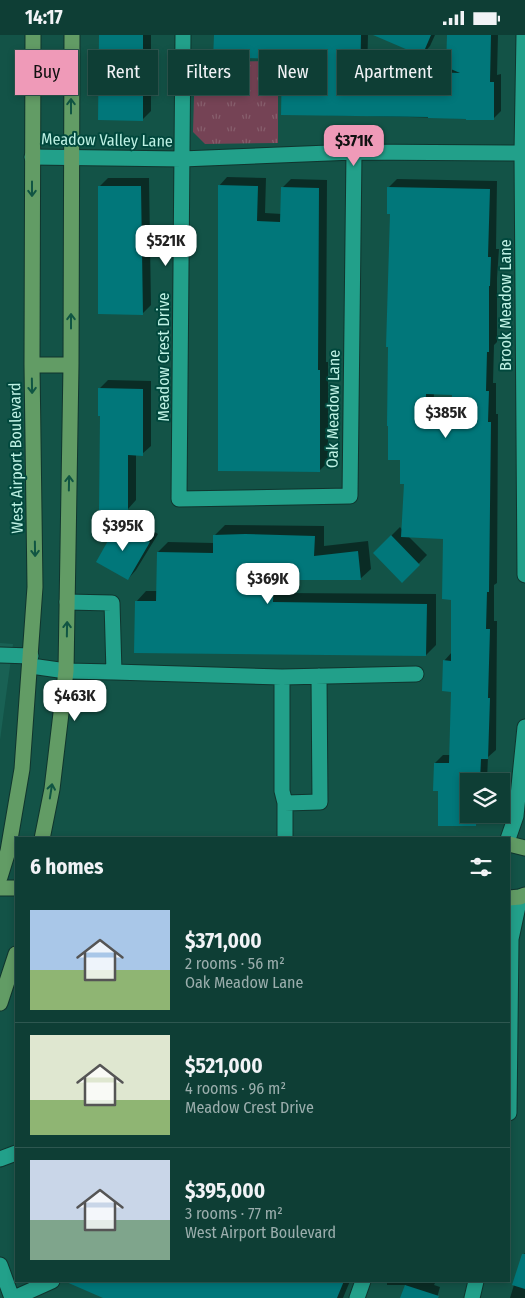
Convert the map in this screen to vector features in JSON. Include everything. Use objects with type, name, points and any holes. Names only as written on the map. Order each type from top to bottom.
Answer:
[{"type":"main road","name":"West Airport Boulevard","points":[[0,877],[8,851],[22,769],[35,587],[32,365],[33,35]]},
{"type":"main road","points":[[42,837],[52,789],[66,671],[71,365],[72,35]]},
{"type":"main road","points":[[32,365],[71,365]]},
{"type":"main road","points":[[0,889],[15,888]]},
{"type":"main road","points":[[0,1003],[15,957]]},
{"type":"street","name":"Meadow Crest Drive","points":[[179,499],[183,35]]},
{"type":"street","name":"Brook Meadow Lane","points":[[524,35],[525,575]]},
{"type":"street","name":"Meadow Valley Lane","points":[[32,157],[182,159],[354,152],[523,153]]},
{"type":"street","name":"Oak Meadow Lane","points":[[179,499],[350,496],[354,152]]},
{"type":"street","points":[[67,602],[112,603],[114,672]]},
{"type":"street","points":[[0,655],[66,671],[282,677],[416,674]]},
{"type":"street","points":[[284,803],[320,802],[320,676]]},
{"type":"street","points":[[282,677],[282,791],[285,837]]},
{"type":"street","points":[[519,846],[516,816],[525,727]]},
{"type":"street","points":[[509,837],[516,816]]},
{"type":"street","points":[[511,939],[518,897]]},
{"type":"street","points":[[510,932],[510,1026]]},
{"type":"street","points":[[0,1159],[15,1153]]},
{"type":"street","points":[[0,1265],[13,1298],[50,1282]]},
{"type":"street","points":[[357,1298],[363,1282]]},
{"type":"street","points":[[472,1298],[476,1282]]},
{"type":"shaded area","points":[[0,643],[13,644],[0,740]]},
{"type":"green space","points":[[249,61],[259,61],[259,95],[278,95],[278,143],[205,144],[193,132],[194,95],[249,95]]},
{"type":"building","points":[[99,35],[143,35],[143,50],[99,50]]},
{"type":"building","points":[[214,35],[361,35],[361,50],[337,50],[337,95],[451,95],[451,73],[460,73],[451,69],[451,50],[447,50],[447,35],[491,35],[490,82],[494,82],[494,120],[281,115],[281,95],[327,95],[327,50],[259,50],[259,58],[249,58],[249,50],[213,50]]},
{"type":"building","points":[[373,35],[431,35],[425,50],[408,50]]},
{"type":"building","points":[[98,95],[143,95],[143,121],[98,120]]},
{"type":"building","points":[[218,185],[258,186],[257,221],[280,222],[281,187],[319,188],[318,370],[320,370],[320,472],[218,471]]},
{"type":"building","points":[[98,186],[141,186],[143,315],[98,314]]},
{"type":"building","points":[[387,187],[490,189],[488,257],[491,257],[489,352],[487,352],[486,391],[489,391],[488,422],[491,422],[489,592],[487,592],[486,629],[490,629],[488,759],[481,759],[480,773],[460,773],[460,823],[476,823],[476,826],[438,826],[438,791],[433,791],[434,763],[449,763],[451,692],[442,691],[443,660],[451,661],[451,600],[442,599],[443,539],[401,537],[404,484],[400,484],[400,460],[388,460],[388,347],[386,347],[390,214],[387,214]],"holes":[[[426,394],[452,395],[451,424],[426,423]]]},
{"type":"building","points":[[98,388],[143,389],[143,456],[128,455],[128,510],[99,510],[100,416],[98,416]]},
{"type":"building","points":[[118,523],[150,542],[128,580],[96,562]]},
{"type":"building","points":[[213,535],[315,536],[314,556],[358,551],[361,580],[274,580],[273,602],[427,604],[426,656],[134,653],[135,601],[156,601],[157,552],[213,553]]},
{"type":"building","points":[[391,535],[420,565],[402,583],[373,553]]},
{"type":"building","points":[[522,1254],[525,1254],[525,1289],[512,1285]]},
{"type":"building","points":[[66,1282],[344,1282],[337,1298],[103,1298]]},
{"type":"building","points":[[405,1285],[439,1296],[438,1298],[400,1298]]}]
